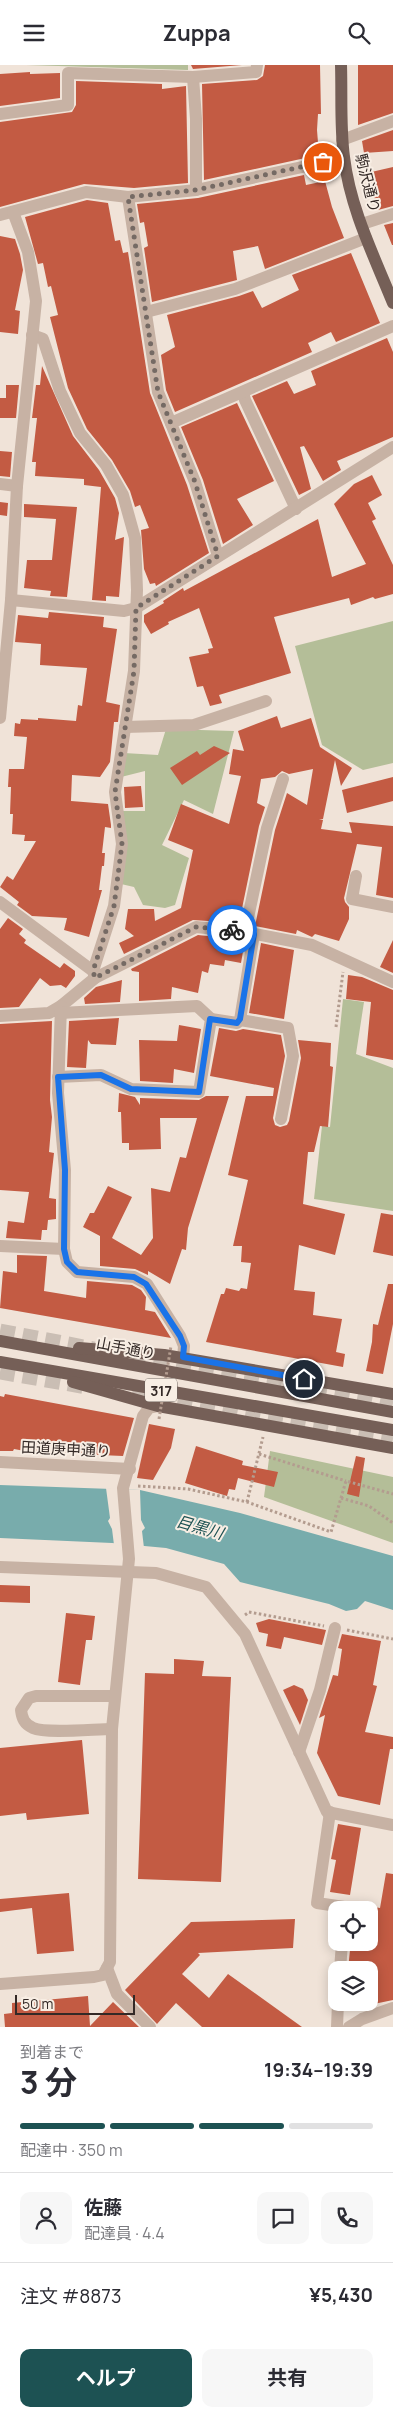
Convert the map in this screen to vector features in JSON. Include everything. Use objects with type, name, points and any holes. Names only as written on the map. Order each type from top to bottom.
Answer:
[{"type":"main road","name":"駒沢通り","points":[[342,65],[342,140],[348,182],[366,238],[393,303]]},
{"type":"main road","name":"山手通り","points":[[0,1341],[393,1412]]},
{"type":"main road","name":"317","points":[[14,1343],[183,1357],[393,1394]]},
{"type":"main road","name":"317","points":[[4,1363],[158,1413],[265,1427],[393,1448]]},
{"type":"main road","name":"317","points":[[4,1363],[393,1430]]},
{"type":"street","points":[[0,113],[68,105],[68,73],[193,77],[256,72],[257,65]]},
{"type":"street","points":[[193,77],[196,119],[196,190]]},
{"type":"street","points":[[342,140],[393,121]]},
{"type":"street","points":[[0,215],[86,191],[128,197],[196,190],[344,158]]},
{"type":"street","points":[[128,197],[158,392],[195,482],[218,556]]},
{"type":"street","points":[[0,718],[11,600],[18,486],[36,301],[28,252],[13,212]]},
{"type":"street","points":[[362,224],[393,214]]},
{"type":"street","points":[[146,311],[235,289],[366,238]]},
{"type":"street","points":[[170,423],[393,326]]},
{"type":"street","points":[[32,335],[43,339],[60,391],[80,433],[106,465],[122,495],[135,538],[136,608],[134,671],[115,792],[122,844],[114,906],[94,975]]},
{"type":"street","points":[[243,392],[296,509]]},
{"type":"street","points":[[11,600],[124,611],[136,608],[393,447]]},
{"type":"street","points":[[0,484],[18,486]]},
{"type":"street","points":[[125,727],[194,725],[266,701]]},
{"type":"street","points":[[0,1015],[49,1013],[60,1009],[197,1006],[210,1019],[237,1023],[240,1019],[249,933],[267,828],[283,779]]},
{"type":"street","points":[[356,876],[352,899],[393,907]]},
{"type":"street","points":[[0,902],[94,975]]},
{"type":"street","points":[[183,1357],[184,1346],[180,1336],[146,1284],[134,1277],[77,1272],[67,1262],[64,1249],[65,1170],[58,1077],[60,1009],[94,975],[196,927],[249,933],[312,945],[393,982]]},
{"type":"street","points":[[58,1077],[101,1075],[131,1089],[199,1092],[210,1019]]},
{"type":"street","points":[[240,1019],[288,1028],[293,1056],[281,1119]]},
{"type":"street","points":[[0,1246],[64,1249]]},
{"type":"street","points":[[0,1984],[94,1977],[103,1975],[110,1962],[112,1729],[128,1573],[128,1490],[130,1469],[146,1410],[158,1413]]},
{"type":"street","name":"田道庚申通り","points":[[0,1462],[130,1469]]},
{"type":"street","points":[[0,1567],[156,1573],[206,1587],[236,1620],[245,1634],[327,1812],[393,1825]]},
{"type":"street","points":[[299,1752],[320,1689],[335,1628]]},
{"type":"street","points":[[112,1729],[40,1730],[26,1724],[22,1719],[21,1710],[29,1698],[36,1696],[115,1696]]},
{"type":"street","points":[[328,1905],[317,1903],[330,1812]]},
{"type":"street","points":[[107,1968],[117,1994],[150,2027]]},
{"type":"street","points":[[349,2027],[362,2019],[393,2009]]},
{"type":"street","points":[[337,2027],[338,2011]]},
{"type":"path","points":[[336,1027],[344,969],[348,960]]},
{"type":"path","points":[[158,1413],[171,1346]]},
{"type":"path","points":[[247,1502],[265,1427]]},
{"type":"path","points":[[259,1455],[393,1494]]},
{"type":"path","points":[[128,1490],[134,1485],[188,1489],[247,1502],[330,1532],[346,1481]]},
{"type":"path","points":[[341,1498],[369,1506],[393,1523]]},
{"type":"path","points":[[236,1620],[249,1612],[393,1639]]},
{"type":"green space","points":[[26,65],[188,65],[188,70]]},
{"type":"green space","points":[[393,621],[393,763],[363,770],[322,745],[295,646]]},
{"type":"green space","points":[[166,729],[234,731],[213,814],[184,800],[162,845],[189,858],[175,905],[165,908],[143,905],[134,887],[121,884],[121,811],[145,811],[145,771],[121,777],[124,753],[158,755]]},
{"type":"green space","points":[[343,999],[364,1002],[356,1054],[393,1068],[393,1211],[314,1199],[322,1126],[330,1127]]},
{"type":"green space","points":[[270,1451],[393,1477],[393,1543],[264,1497]]},
{"type":"water","name":"目黒川","points":[[0,1485],[140,1490],[240,1513],[393,1556],[393,1610],[365,1601],[357,1609],[346,1611],[329,1604],[240,1582],[224,1564],[166,1548],[112,1543],[0,1538]]},
{"type":"pier","points":[[106,1488],[140,1490],[141,1520],[145,1528],[142,1531],[144,1548],[114,1545],[112,1529],[108,1521],[110,1518]]},
{"type":"building","points":[[191,65],[242,65],[193,69]]},
{"type":"building","points":[[265,65],[320,65],[321,114],[318,114],[317,130],[319,155],[204,180],[202,84],[257,80],[263,76]]},
{"type":"building","points":[[358,65],[393,65],[393,113],[358,125]]},
{"type":"building","points":[[30,72],[30,74],[60,73],[60,98],[0,106],[0,74]]},
{"type":"building","points":[[76,81],[162,84],[162,89],[186,86],[188,183],[134,188],[84,184],[0,207],[0,122],[72,112],[76,105]]},
{"type":"building","points":[[393,130],[393,151],[364,153],[362,141]]},
{"type":"building","points":[[393,167],[393,206],[378,210],[367,173]]},
{"type":"building","points":[[304,175],[306,185],[325,181],[332,207],[344,238],[265,269],[258,246],[233,251],[237,280],[152,302],[144,248],[148,246],[144,222],[140,223],[137,204],[198,198]]},
{"type":"building","points":[[87,200],[108,203],[115,241],[120,240],[123,253],[128,252],[150,393],[187,485],[209,553],[156,586],[155,583],[150,584],[144,569],[141,530],[149,528],[140,505],[135,507],[130,491],[112,460],[87,429],[68,388],[50,317],[58,315],[51,286],[48,287],[43,263],[38,264],[25,217]]},
{"type":"building","points":[[393,223],[393,245],[392,245],[384,225]]},
{"type":"building","points":[[0,236],[15,239],[23,270],[15,310],[20,311],[18,334],[0,332]]},
{"type":"building","points":[[351,253],[380,323],[336,342],[331,332],[308,343],[312,352],[175,412],[166,390],[161,355],[175,347],[167,315],[253,291],[262,308],[299,290],[292,275]]},
{"type":"building","points":[[387,338],[393,352],[393,437],[337,461],[341,470],[323,481],[304,446],[300,447],[311,489],[299,495],[252,396],[287,381],[294,394],[316,385],[311,371]]},
{"type":"building","points":[[42,366],[73,436],[99,470],[115,498],[119,513],[115,540],[124,537],[119,597],[106,596],[106,601],[92,600],[101,487],[84,485],[84,479],[35,476],[36,462],[32,462],[37,418],[32,418],[36,385],[40,385]]},
{"type":"building","points":[[6,385],[19,385],[16,418],[0,418],[0,398],[6,398]]},
{"type":"building","points":[[237,403],[274,481],[237,499],[253,525],[223,544],[203,480],[181,427]]},
{"type":"building","points":[[0,451],[12,452],[10,477],[0,476]]},
{"type":"building","points":[[372,475],[382,495],[368,503],[376,519],[372,521],[393,565],[393,594],[375,599],[373,597],[351,605],[349,598],[274,617],[291,673],[219,695],[222,703],[210,706],[203,686],[197,687],[189,657],[209,653],[208,649],[213,648],[199,608],[168,622],[169,624],[151,634],[144,622],[144,615],[164,603],[163,601],[183,588],[184,591],[318,519],[332,577],[366,564],[334,504],[354,484]]},
{"type":"building","points":[[0,502],[8,503],[7,516],[0,515]]},
{"type":"building","points":[[24,504],[77,507],[67,597],[50,596],[51,591],[24,588],[27,560],[52,560],[56,519],[24,517]]},
{"type":"building","points":[[49,612],[104,617],[103,627],[117,629],[106,702],[120,705],[118,722],[114,722],[110,762],[100,777],[72,775],[71,801],[108,804],[111,825],[111,828],[105,827],[102,853],[105,853],[104,866],[102,866],[99,890],[102,890],[89,937],[64,930],[67,918],[32,916],[17,905],[19,902],[0,887],[7,876],[13,880],[36,841],[24,841],[25,835],[12,834],[13,814],[10,814],[11,787],[8,787],[9,769],[24,769],[27,737],[14,736],[15,723],[20,724],[21,719],[38,720],[38,718],[76,721],[78,705],[82,706],[87,668],[40,665],[41,644],[15,642],[18,615],[48,618]]},
{"type":"building","points":[[277,716],[281,728],[311,718],[320,747],[352,768],[341,786],[335,760],[323,819],[319,820],[323,820],[321,829],[352,833],[349,822],[393,826],[393,898],[376,895],[382,847],[357,844],[344,898],[349,907],[349,919],[339,941],[315,934],[312,937],[297,930],[296,934],[255,926],[275,830],[287,793],[307,805],[313,769],[289,774],[282,771],[275,777],[261,779],[257,803],[265,807],[259,826],[239,923],[193,920],[124,954],[119,943],[134,936],[125,929],[128,909],[154,909],[155,921],[181,908],[193,850],[168,840],[181,804],[229,824],[241,776],[229,774],[233,749],[244,751],[238,731]]},
{"type":"building","points":[[214,746],[230,753],[182,785],[170,768],[197,751],[200,755]]},
{"type":"building","points":[[393,777],[393,801],[347,813],[342,790]]},
{"type":"building","points":[[141,786],[143,807],[125,808],[124,787]]},
{"type":"building","points":[[8,918],[23,929],[19,934],[26,940],[24,943],[60,968],[64,963],[75,971],[75,976],[66,988],[61,985],[50,986],[40,978],[19,1007],[0,1008],[0,929]]},
{"type":"building","points":[[198,935],[245,940],[241,963],[225,960],[224,966],[210,964],[208,973],[202,971],[198,993],[172,987],[171,999],[139,1001],[139,972],[132,971],[131,969]]},
{"type":"building","points":[[393,940],[393,973],[380,967]]},
{"type":"building","points":[[261,943],[294,950],[284,1019],[249,1013]]},
{"type":"building","points":[[348,975],[362,977],[393,990],[393,1060],[366,1055],[371,1002],[346,999]]},
{"type":"building","points":[[122,980],[120,1002],[85,1004],[84,998],[96,987]]},
{"type":"building","points":[[119,1018],[116,1045],[91,1044],[88,1040],[86,1068],[67,1067],[69,1021]]},
{"type":"building","points":[[52,1021],[50,1100],[52,1117],[49,1152],[54,1153],[49,1198],[56,1199],[56,1219],[48,1220],[47,1230],[42,1230],[41,1240],[6,1238],[8,1221],[24,1223],[29,1192],[0,1190],[0,1024]]},
{"type":"building","points":[[179,1025],[201,1029],[194,1073],[174,1069],[173,1083],[140,1081],[139,1040],[177,1041]]},
{"type":"building","points":[[219,1028],[236,1031],[243,1029],[281,1035],[285,1056],[273,1118],[275,1125],[280,1127],[287,1125],[289,1121],[301,1058],[298,1040],[331,1043],[330,1066],[333,1067],[328,1127],[320,1126],[314,1152],[308,1152],[303,1204],[345,1214],[335,1255],[299,1245],[294,1290],[315,1292],[313,1315],[342,1319],[336,1352],[345,1354],[343,1367],[206,1342],[221,1294],[224,1294],[226,1288],[239,1291],[241,1288],[247,1289],[251,1263],[241,1262],[242,1246],[233,1246],[248,1180],[228,1175],[246,1096],[273,1096],[274,1088],[210,1076]]},
{"type":"building","points":[[119,1093],[135,1097],[140,1105],[140,1098],[199,1100],[206,1096],[229,1096],[188,1228],[186,1250],[182,1249],[170,1284],[148,1271],[148,1275],[135,1269],[100,1266],[100,1236],[83,1227],[90,1213],[94,1213],[108,1186],[132,1197],[112,1238],[141,1255],[153,1238],[151,1188],[170,1192],[180,1157],[186,1158],[197,1118],[160,1118],[161,1149],[129,1150],[129,1143],[122,1143],[121,1112],[118,1112]]},
{"type":"building","points":[[381,1213],[393,1215],[393,1256],[373,1252]]},
{"type":"building","points":[[17,1255],[47,1256],[44,1291],[86,1298],[87,1281],[132,1285],[141,1290],[146,1297],[145,1310],[155,1312],[171,1338],[0,1308],[3,1271],[17,1273]]},
{"type":"building","points":[[388,1284],[393,1284],[393,1324],[383,1374],[366,1371],[372,1342],[373,1324],[378,1325]]},
{"type":"building","points":[[5,1394],[134,1418],[123,1456],[30,1452],[14,1449],[13,1451],[0,1451],[0,1396],[4,1397]]},
{"type":"building","points":[[149,1424],[175,1429],[171,1448],[153,1480],[137,1478]]},
{"type":"building","points":[[196,1446],[243,1461],[242,1465],[278,1472],[274,1487],[238,1478],[235,1490],[229,1489],[227,1496],[185,1483]]},
{"type":"building","points":[[356,1456],[365,1458],[359,1497],[347,1494]]},
{"type":"building","points":[[0,1585],[30,1586],[30,1603],[0,1602]]},
{"type":"building","points":[[66,1613],[95,1616],[92,1640],[86,1640],[80,1685],[58,1682]]},
{"type":"building","points":[[269,1619],[326,1630],[322,1645],[284,1637],[281,1649],[266,1646],[268,1634],[259,1632],[256,1623]]},
{"type":"building","points":[[342,1634],[381,1641],[373,1685],[377,1686],[365,1732],[393,1737],[393,1749],[390,1749],[380,1805],[338,1796],[317,1753],[325,1715],[319,1718],[333,1675],[338,1676],[342,1649],[338,1648]]},
{"type":"building","points":[[174,1659],[204,1661],[202,1676],[231,1677],[221,1882],[138,1879],[145,1673],[174,1674]]},
{"type":"building","points":[[294,1685],[303,1689],[308,1700],[300,1725],[283,1690]]},
{"type":"building","points":[[82,1740],[89,1814],[27,1820],[26,1813],[0,1816],[0,1748]]},
{"type":"building","points":[[338,1824],[361,1828],[350,1895],[330,1892],[336,1860],[331,1859]]},
{"type":"building","points":[[386,1873],[393,1874],[393,2000],[378,2003],[378,1961],[349,1961],[350,1951],[378,1951],[378,1908],[380,1908]]},
{"type":"building","points":[[69,1893],[74,1951],[37,1954],[32,1908],[0,1912],[0,1899]]},
{"type":"building","points":[[295,1919],[293,1948],[198,1953],[200,1955],[182,1974],[209,1998],[228,1974],[302,2027],[202,2027],[176,2003],[157,2024],[125,1990],[191,1922]]},
{"type":"building","points":[[88,1996],[90,2026],[113,2002],[139,2027],[5,2027],[4,2014],[12,2013],[12,2003]]},
{"type":"tunnel","points":[[0,1331],[94,1349]]},
{"type":"tunnel","points":[[131,1356],[393,1403]]},
{"type":"tunnel","points":[[0,1372],[87,1387]]},
{"type":"tunnel","points":[[132,1394],[393,1439]]},
{"type":"way so far","points":[[232,930],[196,927],[95,978],[93,971],[114,906],[122,844],[115,792],[134,671],[136,608],[218,556],[195,482],[158,392],[128,197],[196,190],[323,162]]},
{"type":"route","points":[[232,930],[254,934],[240,1019],[237,1023],[210,1019],[199,1092],[131,1089],[101,1075],[58,1077],[65,1170],[64,1249],[67,1262],[77,1272],[134,1277],[146,1284],[180,1336],[184,1346],[183,1357],[304,1379]]}]
